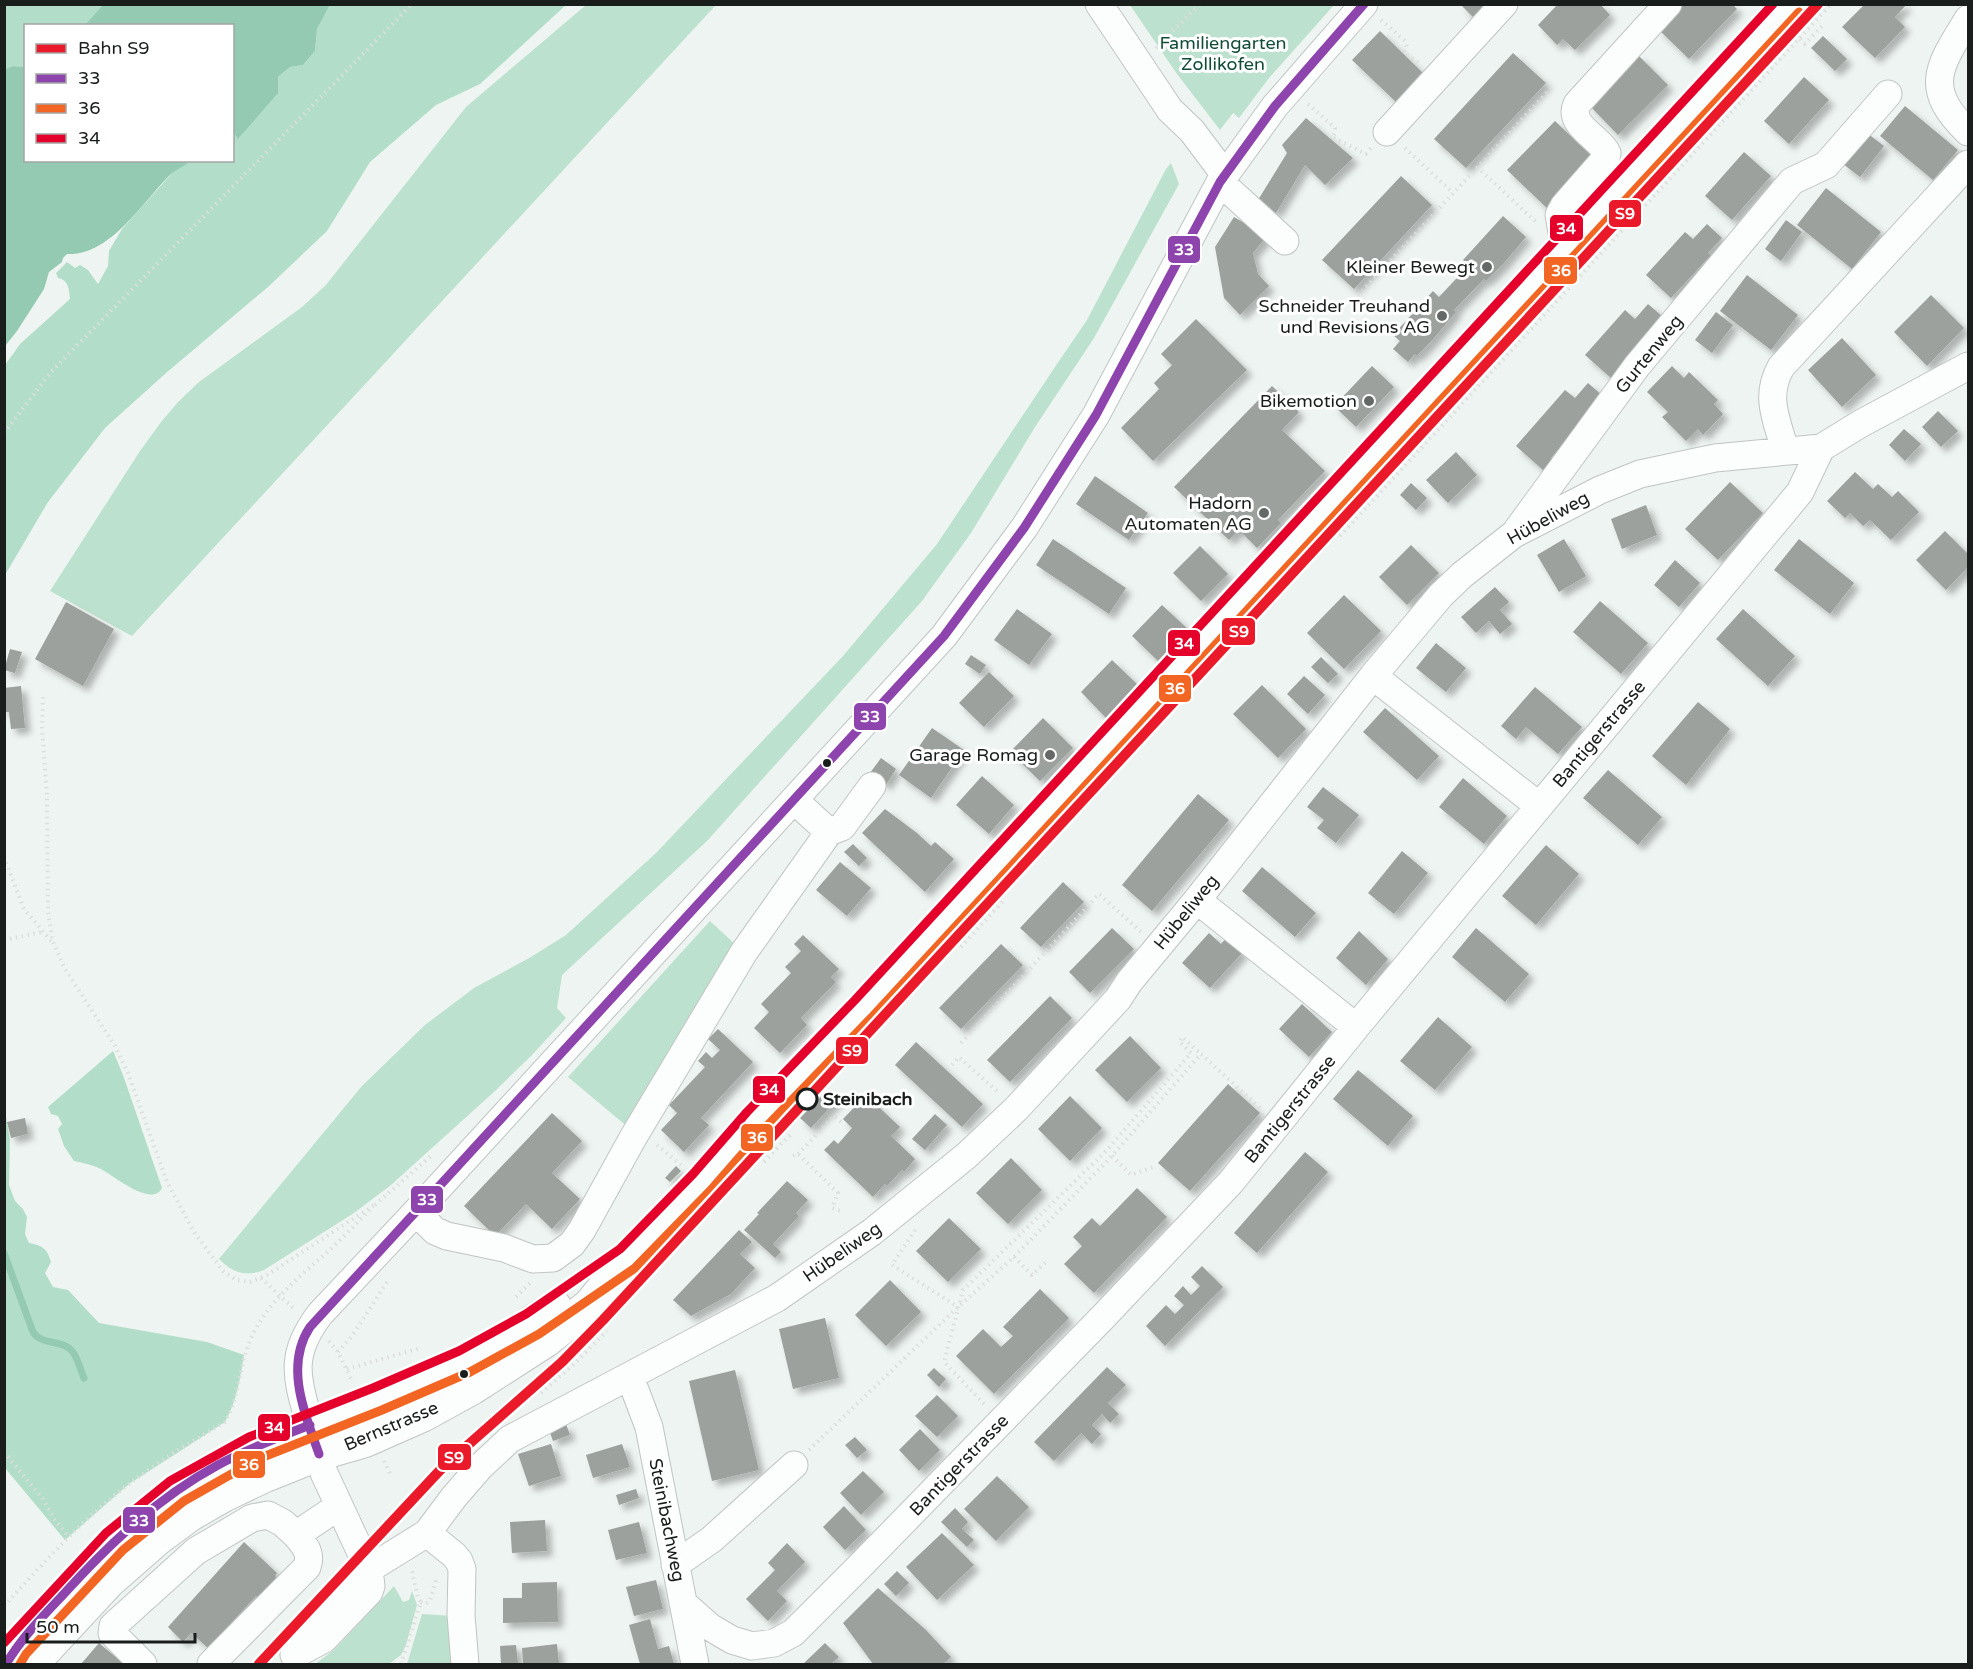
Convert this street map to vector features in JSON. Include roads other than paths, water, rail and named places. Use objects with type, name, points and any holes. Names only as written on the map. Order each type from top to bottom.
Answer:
[{"type":"main road","name":"Bernstrasse","points":[[32,1665],[110,1581],[157,1539],[191,1514],[264,1476],[314,1440],[532,1324],[628,1258],[880,991],[1790,4]]},
{"type":"main road","name":"Bernstrasse","points":[[6,1665],[15,1647],[115,1541],[177,1491],[253,1448],[314,1440]]},
{"type":"street","points":[[1099,4],[1170,110],[1192,131],[1222,179],[1286,241]]},
{"type":"street","points":[[1387,132],[1504,4]]},
{"type":"street","points":[[1565,249],[1559,215],[1564,206],[1606,158],[1607,153],[1581,126],[1575,117],[1574,110],[1668,4]]},
{"type":"street","points":[[291,1659],[324,1639],[369,1592],[371,1586],[369,1570],[324,1473],[314,1440],[299,1385],[297,1367],[302,1341],[320,1314],[944,636],[1024,528],[1096,415],[1222,179],[1275,106],[1364,5]]},
{"type":"street","points":[[1968,19],[1942,64],[1940,82],[1944,101],[1950,113],[1968,132]]},
{"type":"street","name":"Gurtenweg","points":[[1514,534],[1637,366],[1792,181],[1826,165],[1887,94]]},
{"type":"street","points":[[1785,450],[1772,402],[1774,379],[1781,367],[1968,164]]},
{"type":"street","name":"Hübeliweg","points":[[418,1548],[453,1497],[510,1438],[777,1298],[873,1232],[966,1156],[1016,1109],[1097,1024],[1373,676],[1441,595],[1462,575],[1514,534],[1600,490],[1640,474],[1715,458],[1821,448],[1860,424],[1968,366]]},
{"type":"street","name":"Bantigerstrasse","points":[[683,1603],[710,1627],[732,1640],[752,1646],[774,1643],[793,1633],[1001,1422],[1231,1182],[1356,1027],[1800,492],[1821,448]]},
{"type":"street","points":[[1373,676],[1539,806]]},
{"type":"street","points":[[416,1212],[435,1231],[447,1236],[504,1248],[533,1259],[553,1258],[572,1244],[744,952],[828,832],[842,827],[872,786]]},
{"type":"street","points":[[794,800],[828,832]]},
{"type":"street","points":[[1197,900],[1356,1027]]},
{"type":"street","name":"Steinibachweg","points":[[630,1377],[649,1427],[695,1665]]},
{"type":"street","points":[[675,1565],[712,1539],[794,1465]]},
{"type":"street","points":[[296,1535],[339,1506]]},
{"type":"street","points":[[143,1665],[112,1633],[113,1626],[196,1551],[252,1518],[268,1515],[283,1523],[307,1548],[310,1558],[307,1567],[211,1665]]},
{"type":"street","points":[[369,1570],[418,1548],[454,1555],[462,1569],[461,1615],[465,1665]]},
{"type":"waterway","name":"Steinibach","points":[[4,1253],[33,1332],[41,1339],[68,1347],[77,1360],[84,1378]]},
{"type":"rail line","name":"S9","points":[[259,1664],[443,1467],[562,1362],[603,1320],[1818,4]]},
{"type":"place","name":"Kleiner Bewegt","points":[[1487,267]]},
{"type":"place","name":"Schneider Treuhand und Revisions AG","points":[[1442,316]]},
{"type":"place","name":"Bikemotion","points":[[1369,401]]},
{"type":"place","name":"Hadorn Automaten AG","points":[[1264,513]]},
{"type":"place","name":"Garage Romag","points":[[1050,755]]},
{"type":"place","name":"Steinibach","points":[[807,1099]]},
{"type":"park label","name":"Familiengarten Zollikofen","points":[[1223,53]]}]
